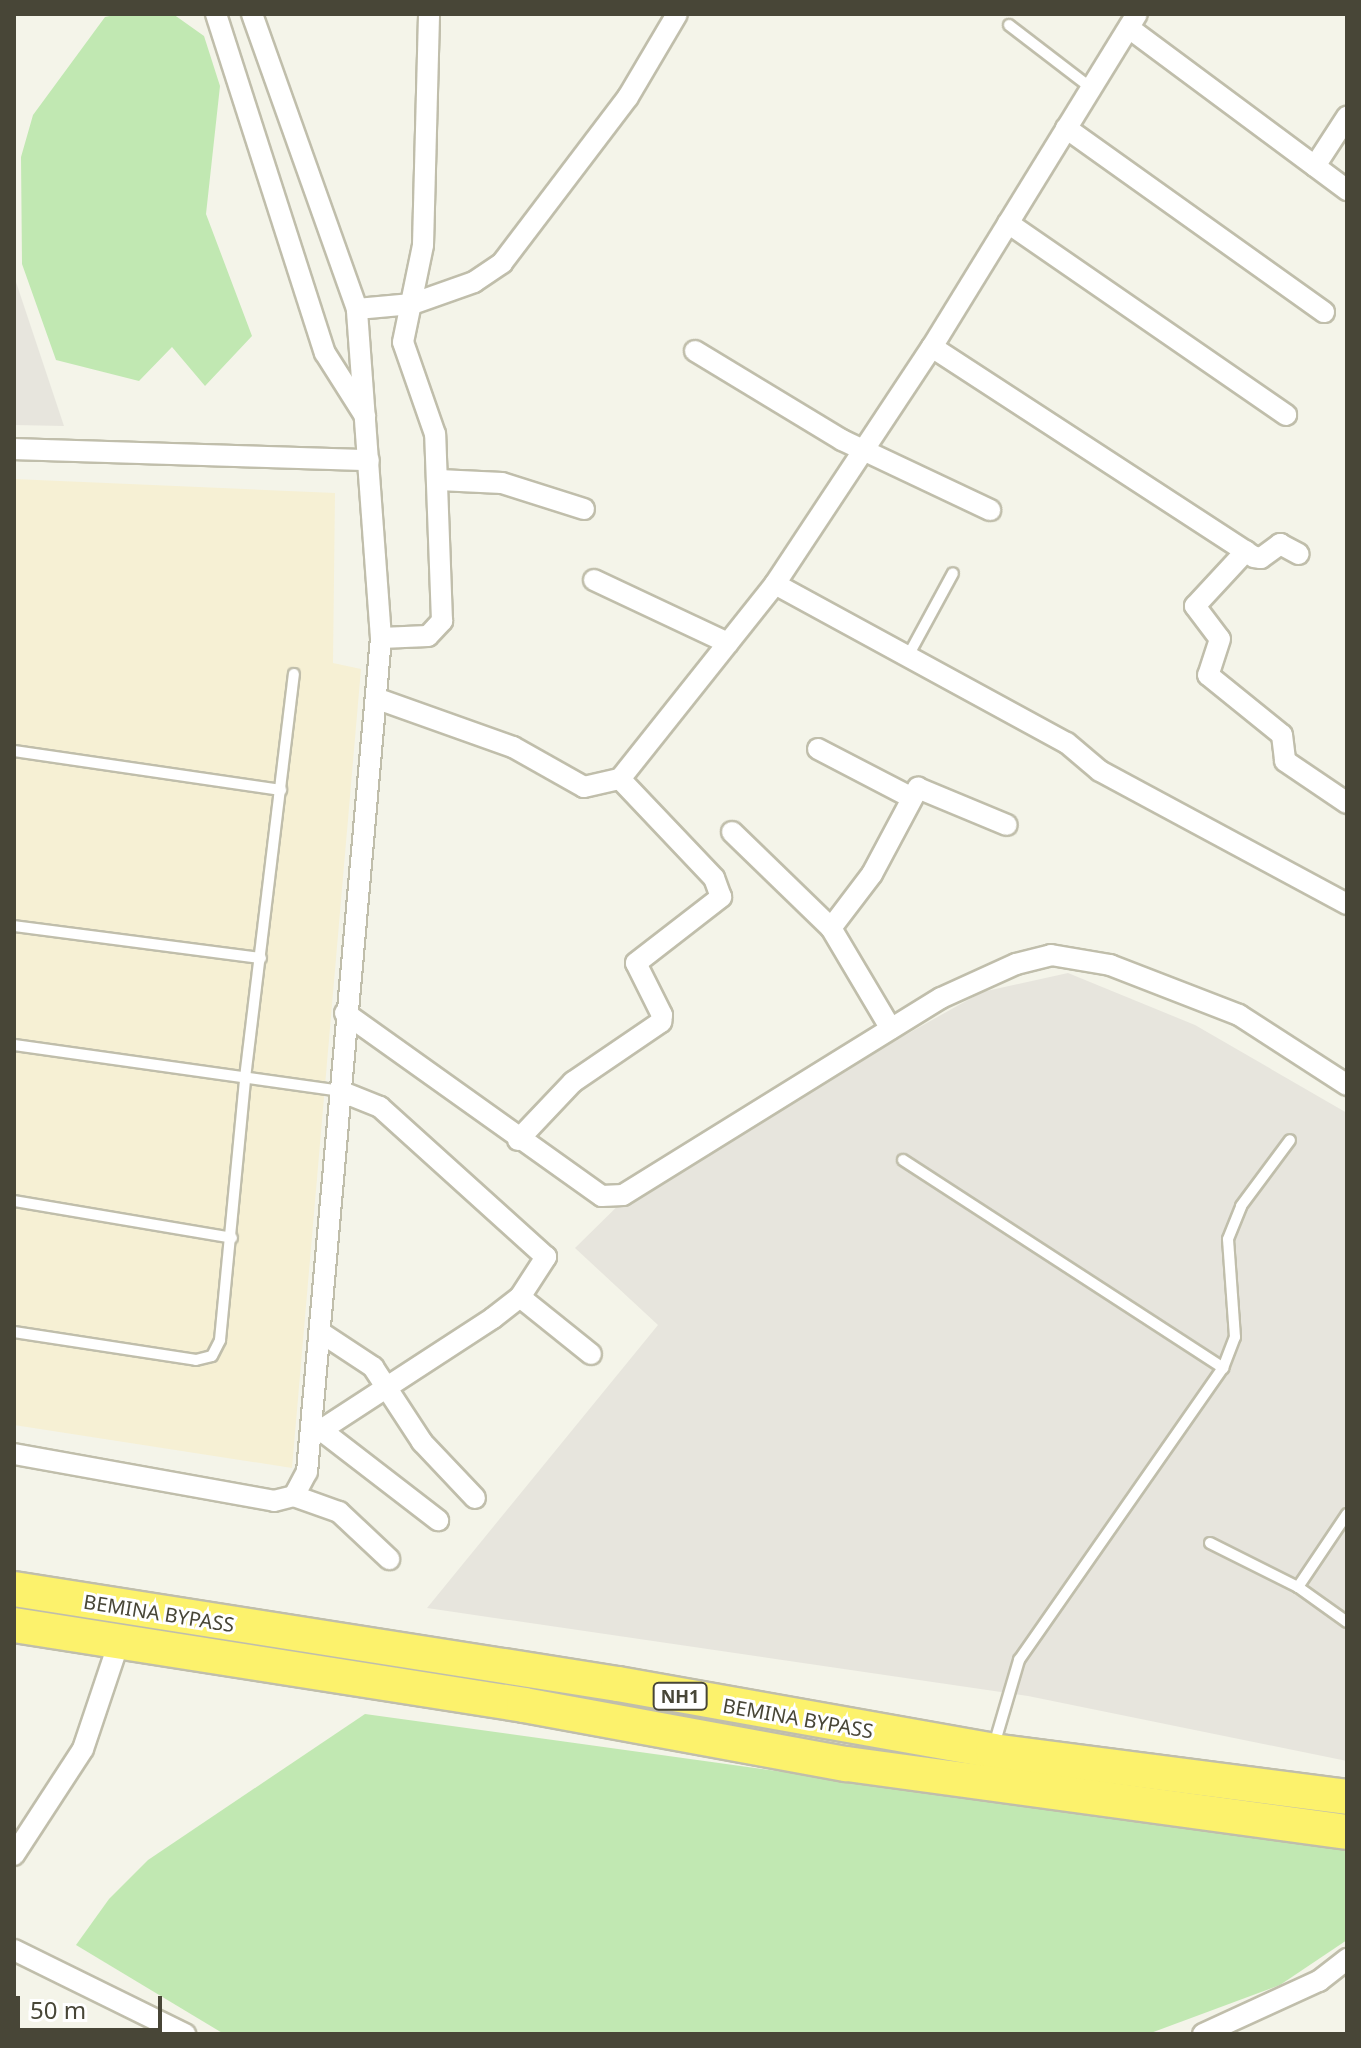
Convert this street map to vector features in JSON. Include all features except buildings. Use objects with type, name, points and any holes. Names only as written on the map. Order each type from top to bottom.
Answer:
[{"type":"highway","name":"BEMINA BYPASS","points":[[14,1589],[618,1684],[993,1751],[1347,1797]]},
{"type":"highway","name":"BEMINA BYPASS","points":[[14,1625],[524,1705],[847,1764],[1347,1832]]},
{"type":"street","points":[[216,14],[325,353],[367,419]]},
{"type":"street","points":[[252,14],[357,309],[381,638],[378,699],[345,1013],[320,1332],[316,1433],[307,1472],[294,1496]]},
{"type":"street","points":[[381,638],[428,636],[440,629],[439,480],[432,420],[404,353],[403,329],[412,304],[423,245],[429,14]]},
{"type":"street","points":[[357,309],[412,304],[474,282],[502,263],[628,97],[677,14]]},
{"type":"street","points":[[378,699],[513,747],[584,787],[620,779],[775,584],[932,347],[1133,21],[1347,190]]},
{"type":"street","points":[[1315,166],[1347,117]]},
{"type":"street","points":[[1066,128],[1324,312]]},
{"type":"street","points":[[1008,223],[1286,415]]},
{"type":"street","points":[[932,347],[1258,559],[1280,544],[1299,554]]},
{"type":"street","points":[[695,351],[864,450],[990,510]]},
{"type":"street","points":[[14,449],[369,460]]},
{"type":"street","points":[[439,480],[502,483],[584,509]]},
{"type":"street","points":[[1246,551],[1195,606],[1220,639],[1208,675],[1282,735],[1285,761],[1347,803]]},
{"type":"street","points":[[594,580],[728,643]]},
{"type":"street","points":[[775,584],[1067,743],[1100,771],[1347,904]]},
{"type":"street","points":[[818,749],[912,798]]},
{"type":"street","points":[[518,1140],[573,1082],[661,1022],[636,963],[721,897],[714,878],[620,779]]},
{"type":"street","points":[[831,928],[872,874],[912,798],[925,788],[1007,825]]},
{"type":"street","points":[[732,832],[831,928],[891,1029]]},
{"type":"street","points":[[345,1013],[582,1186],[602,1196],[623,1195],[941,998],[1016,964],[1051,955],[1081,958],[1239,1015],[1347,1085]]},
{"type":"street","points":[[316,1433],[386,1386],[454,1346],[520,1297],[542,1266],[543,1249],[380,1107],[340,1091]]},
{"type":"street","points":[[520,1297],[591,1354]]},
{"type":"street","points":[[320,1332],[356,1351],[386,1386],[422,1442],[475,1498]]},
{"type":"street","points":[[316,1433],[438,1520]]},
{"type":"street","points":[[14,1454],[274,1501],[294,1496],[339,1512],[389,1559]]},
{"type":"street","points":[[14,1855],[83,1749],[119,1642]]},
{"type":"street","points":[[14,1950],[185,2034]]},
{"type":"street","points":[[1203,2034],[1228,2027],[1319,1981],[1347,1959]]},
{"type":"lane","points":[[1009,25],[1091,88]]},
{"type":"lane","points":[[908,656],[953,573]]},
{"type":"lane","points":[[14,1332],[196,1360],[212,1356],[220,1340],[245,1078],[294,674]]},
{"type":"lane","points":[[14,751],[281,790]]},
{"type":"lane","points":[[14,926],[261,958]]},
{"type":"lane","points":[[14,1045],[340,1091]]},
{"type":"lane","points":[[993,1751],[1019,1660],[1223,1368],[1235,1337],[1228,1239],[1241,1206],[1290,1140]]},
{"type":"lane","points":[[903,1160],[1223,1368]]},
{"type":"lane","points":[[14,1201],[232,1238]]},
{"type":"lane","points":[[1298,1587],[1347,1514]]},
{"type":"lane","points":[[1210,1543],[1298,1587],[1347,1622]]},
{"type":"shaded area","points":[[14,276],[64,426],[14,425]]},
{"type":"shaded area","points":[[14,479],[335,493],[333,663],[361,669],[292,1468],[14,1425]]},
{"type":"shaded area","points":[[1068,973],[1195,1025],[1347,1113],[1347,1761],[1028,1696],[427,1608],[658,1325],[575,1248],[640,1184],[982,992]]},
{"type":"green space","points":[[173,14],[204,36],[220,86],[206,214],[252,336],[205,386],[172,347],[139,381],[56,360],[22,264],[21,157],[33,115],[105,17]]},
{"type":"green space","points":[[365,1714],[1347,1850],[1347,1940],[1280,1985],[1148,2034],[224,2034],[76,1945],[109,1899],[148,1860]]}]
